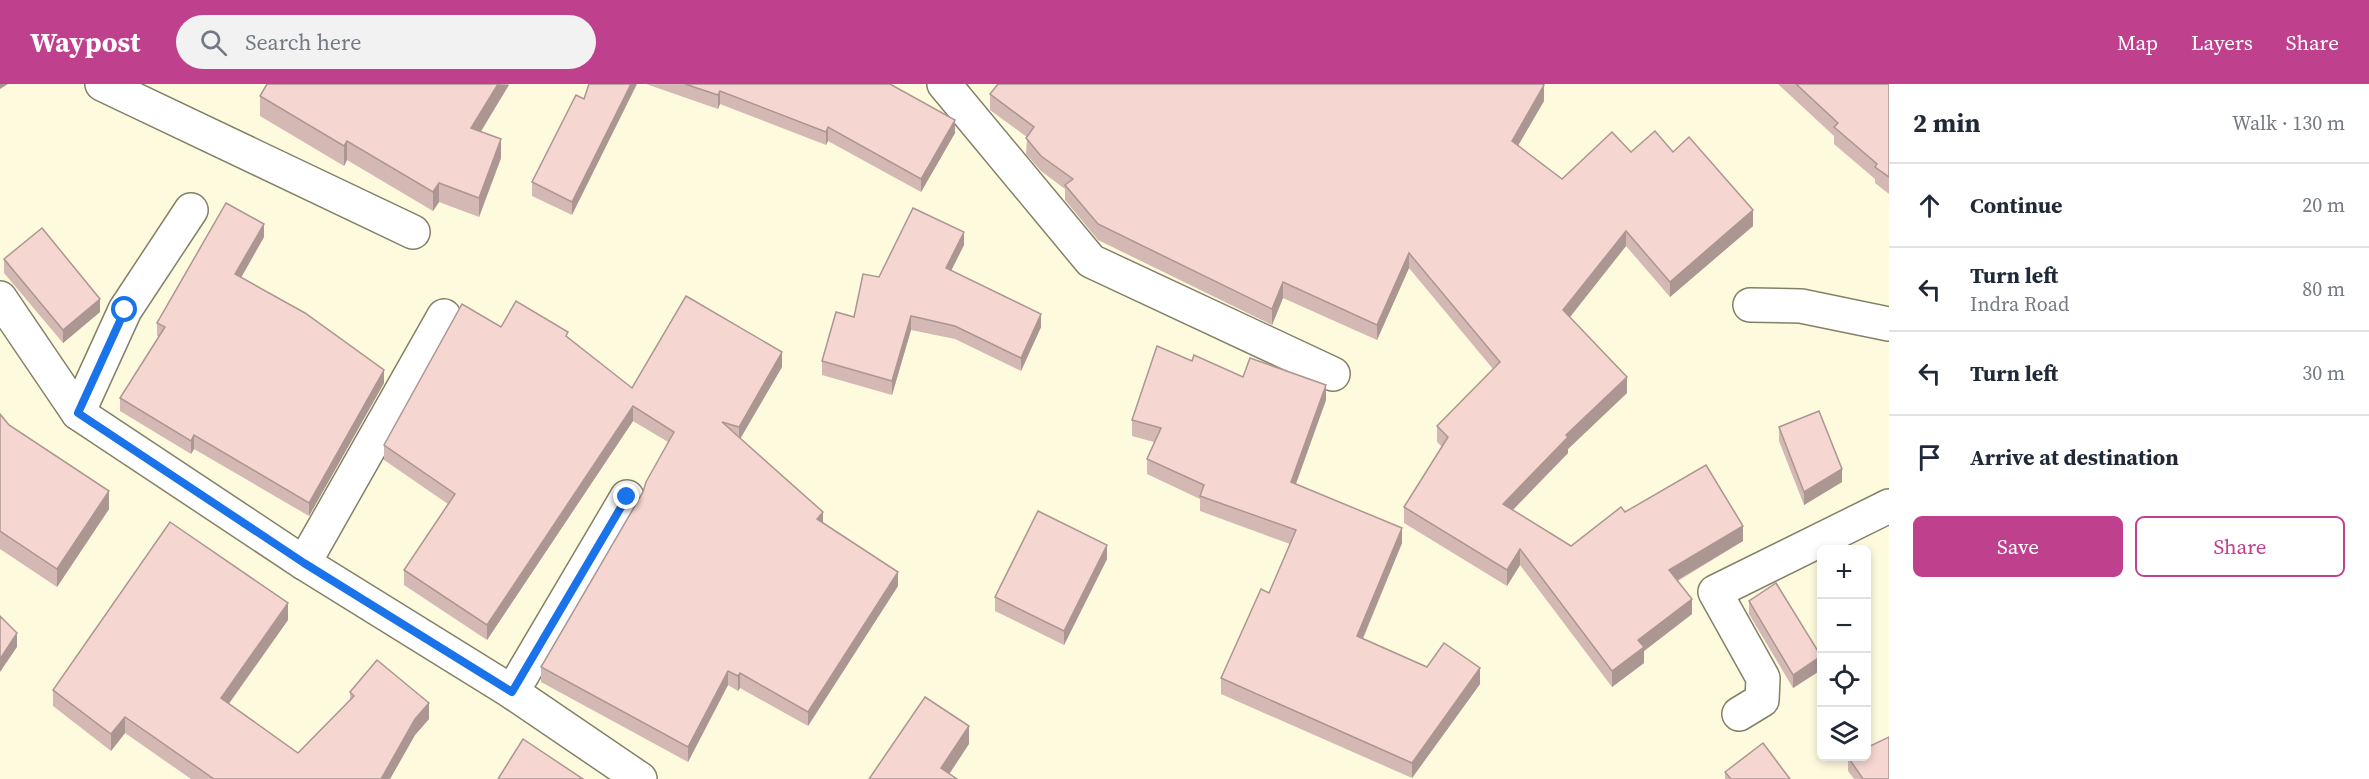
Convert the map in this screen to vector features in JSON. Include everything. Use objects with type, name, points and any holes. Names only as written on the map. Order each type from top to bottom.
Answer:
[{"type":"street","points":[[102,84],[413,232]]},
{"type":"street","points":[[944,84],[1091,261],[1333,374]]},
{"type":"street","points":[[78,413],[125,310],[191,210]]},
{"type":"street","points":[[0,298],[9,334],[78,413],[304,563],[512,692],[640,779]]},
{"type":"street","points":[[1750,305],[1801,306],[1889,324]]},
{"type":"street","points":[[304,563],[444,316]]},
{"type":"street","points":[[512,692],[627,497]]},
{"type":"street","points":[[1739,714],[1762,700],[1763,678],[1715,592],[1889,506]]},
{"type":"building","points":[[267,84],[498,84],[471,128],[501,139],[479,198],[439,183],[433,192],[347,141],[344,146],[260,96]]},
{"type":"building","points":[[589,84],[631,84],[572,202],[532,182],[576,95],[584,99]]},
{"type":"building","points":[[685,84],[890,84],[955,120],[921,179],[828,127],[826,132],[720,91],[718,95]]},
{"type":"building","points":[[998,84],[1542,84],[1544,85],[1512,141],[1562,179],[1612,132],[1631,152],[1655,131],[1673,152],[1689,137],[1753,210],[1670,282],[1626,231],[1563,310],[1627,377],[1566,435],[1568,437],[1503,504],[1571,546],[1621,507],[1625,512],[1706,465],[1743,526],[1669,570],[1692,599],[1638,640],[1644,647],[1612,671],[1520,549],[1507,570],[1404,507],[1448,437],[1437,426],[1500,362],[1409,253],[1377,325],[1283,282],[1272,309],[1098,224],[1065,185],[1073,179],[1041,156],[1026,138],[1034,127],[990,94]]},
{"type":"building","points":[[1796,84],[1889,84],[1889,177],[1875,167],[1877,164],[1834,127],[1838,123]]},
{"type":"building","points":[[226,203],[264,224],[235,274],[305,313],[384,370],[309,503],[194,435],[191,441],[120,398],[165,327],[157,323]]},
{"type":"building","points":[[913,208],[964,232],[946,268],[1041,314],[1021,358],[955,326],[911,316],[892,381],[822,361],[836,312],[854,317],[863,274],[879,277]]},
{"type":"building","points":[[42,228],[100,299],[63,330],[4,259]]},
{"type":"building","points":[[686,296],[782,352],[739,427],[722,422],[823,512],[817,519],[898,572],[808,712],[740,673],[738,676],[728,671],[688,747],[541,667],[643,492],[646,482],[674,432],[633,406],[487,625],[404,570],[455,494],[384,445],[462,304],[501,327],[516,301],[568,332],[566,336],[632,388]]},
{"type":"building","points":[[1157,346],[1192,361],[1194,355],[1243,377],[1250,358],[1326,385],[1291,482],[1402,528],[1357,636],[1427,667],[1444,643],[1480,668],[1412,763],[1221,678],[1261,589],[1269,593],[1296,530],[1200,496],[1204,485],[1147,459],[1161,428],[1132,420]]},
{"type":"building","points":[[1819,411],[1842,469],[1804,492],[1779,427]]},
{"type":"building","points":[[0,414],[9,425],[109,491],[57,569],[0,531]]},
{"type":"building","points":[[1038,511],[1107,545],[1064,631],[995,597]]},
{"type":"building","points":[[170,522],[288,603],[221,698],[298,753],[354,696],[350,692],[377,660],[429,703],[415,719],[381,779],[214,779],[125,717],[111,734],[53,690]]},
{"type":"building","points":[[1776,583],[1817,650],[1817,659],[1793,675],[1749,601]]},
{"type":"building","points":[[0,616],[17,633],[0,659]]},
{"type":"building","points":[[925,697],[969,726],[941,768],[957,779],[869,779]]},
{"type":"building","points":[[1889,737],[1889,779],[1863,779],[1851,761],[1871,761],[1871,746]]},
{"type":"building","points":[[523,739],[583,779],[498,779]]},
{"type":"building","points":[[1763,743],[1790,779],[1731,779],[1725,772]]},
{"type":"route","points":[[125,310],[78,413],[304,563],[512,692],[627,497]]}]
